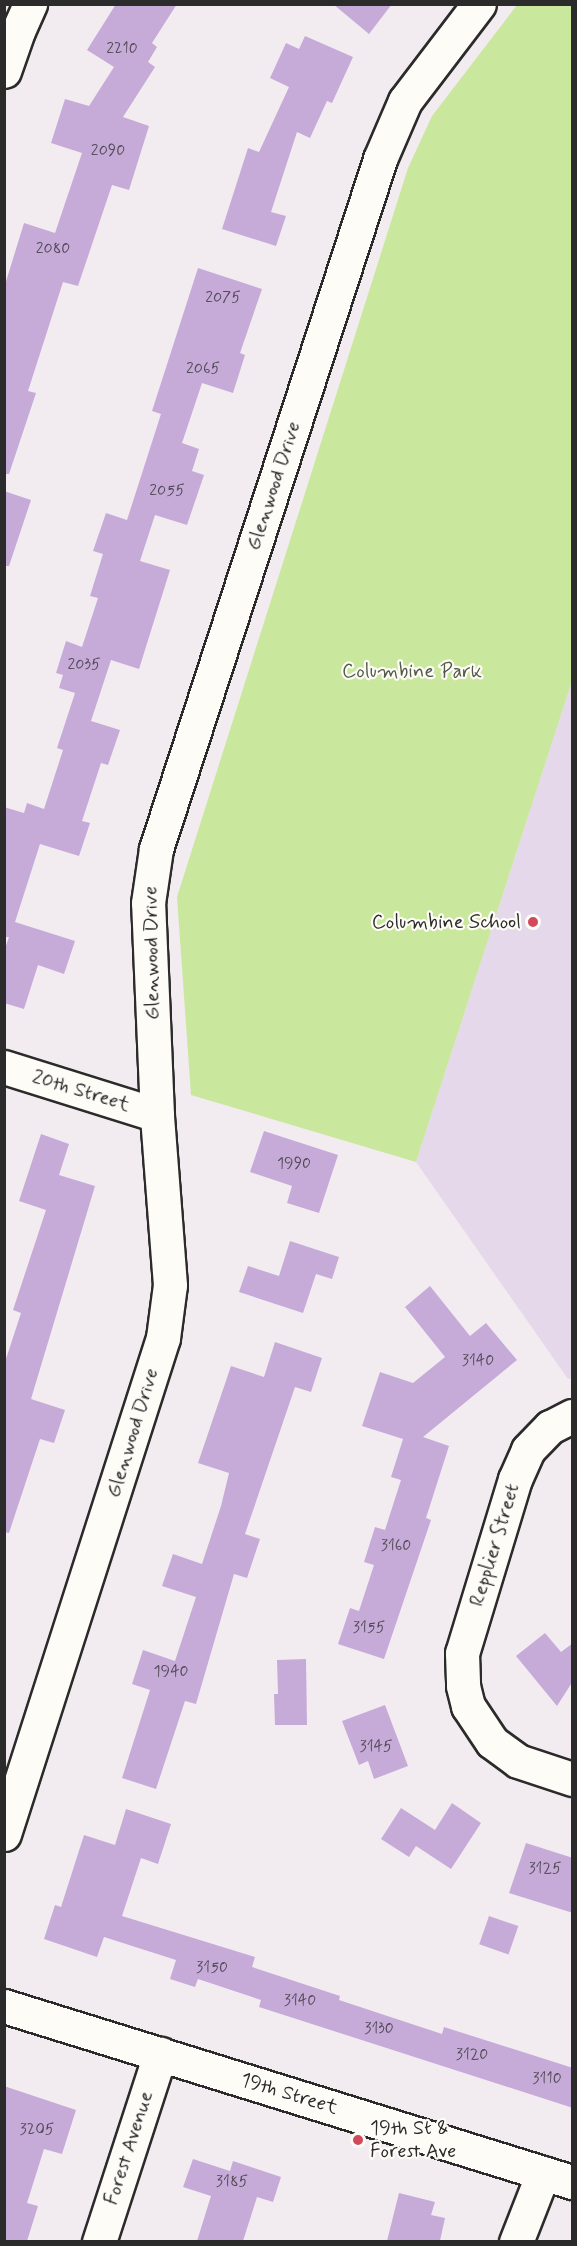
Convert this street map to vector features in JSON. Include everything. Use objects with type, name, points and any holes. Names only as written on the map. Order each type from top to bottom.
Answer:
[{"type":"street","points":[[4,71],[30,4]]},
{"type":"street","name":"Glenwood Drive","points":[[4,1834],[163,1338],[170,1285],[157,1115],[148,903],[156,849],[380,159],[405,101],[479,4]]},
{"type":"street","name":"20th Street","points":[[4,1067],[157,1115]]},
{"type":"street","name":"Repplier Street","points":[[573,1416],[550,1427],[528,1450],[515,1479],[462,1653],[465,1696],[468,1706],[492,1742],[518,1761],[573,1779]]},
{"type":"street","name":"19th Street","points":[[4,2006],[558,2178]]},
{"type":"street","name":"Forest Avenue","points":[[99,2241],[160,2054]]},
{"type":"street","points":[[516,2241],[558,2178]]},
{"type":"shaded area","name":"Columbine School","points":[[572,681],[572,1378],[568,1379],[416,1162]]},
{"type":"green space","name":"Columbine Park","points":[[517,5],[572,5],[572,681],[416,1162],[191,1095],[177,897],[408,168],[432,116]]},
{"type":"building","points":[[116,4],[177,4],[152,43],[157,47],[148,62],[155,67],[123,117],[149,126],[129,190],[112,185],[78,286],[63,282],[28,391],[36,393],[9,474],[4,474],[4,288],[24,223],[55,233],[82,153],[51,143],[65,99],[89,106],[114,67],[87,50]]},
{"type":"building","points":[[333,4],[392,4],[369,34]]},
{"type":"building","points":[[305,36],[353,57],[332,103],[327,101],[310,138],[297,132],[271,212],[286,216],[276,246],[222,229],[248,148],[259,152],[289,87],[270,78],[286,43],[299,49]]},
{"type":"building","points":[[198,268],[262,289],[240,353],[245,355],[233,393],[202,383],[182,443],[199,449],[192,471],[204,475],[187,525],[155,515],[140,561],[170,570],[139,669],[111,660],[91,721],[120,730],[108,765],[101,763],[82,821],[90,823],[79,856],[40,844],[15,922],[75,941],[64,974],[38,965],[24,1009],[4,1003],[4,951],[9,937],[4,937],[4,807],[24,813],[27,803],[44,809],[63,750],[57,748],[75,693],[59,688],[63,675],[56,673],[66,641],[82,647],[98,598],[90,596],[103,554],[93,551],[106,513],[127,520],[161,414],[152,411]]},
{"type":"building","points":[[4,491],[31,500],[9,566],[4,566]]},
{"type":"building","points":[[264,1131],[338,1155],[319,1213],[287,1203],[292,1186],[250,1172]]},
{"type":"building","points":[[41,1134],[69,1144],[59,1175],[95,1186],[31,1399],[65,1410],[54,1443],[40,1439],[9,1533],[4,1532],[4,1365],[21,1313],[13,1310],[46,1210],[19,1201]]},
{"type":"building","points":[[290,1241],[339,1257],[332,1279],[316,1274],[303,1313],[239,1292],[248,1266],[279,1276]]},
{"type":"building","points":[[430,1286],[470,1336],[486,1323],[517,1360],[423,1437],[449,1446],[426,1518],[431,1520],[384,1659],[338,1644],[350,1608],[359,1611],[374,1565],[364,1562],[375,1527],[385,1530],[401,1480],[391,1477],[403,1439],[362,1426],[380,1372],[413,1383],[445,1357],[405,1307]]},
{"type":"building","points":[[275,1342],[322,1358],[311,1392],[295,1387],[245,1534],[260,1539],[247,1578],[234,1574],[196,1704],[185,1701],[156,1789],[122,1778],[150,1690],[132,1684],[143,1650],[175,1661],[196,1597],[162,1586],[173,1554],[202,1564],[221,1506],[229,1473],[198,1463],[231,1366],[264,1377]]},
{"type":"building","points":[[545,1633],[561,1652],[573,1643],[573,1681],[557,1706],[516,1656]]},
{"type":"building","points":[[306,1659],[307,1725],[275,1725],[274,1694],[278,1694],[277,1660]]},
{"type":"building","points":[[385,1705],[408,1766],[374,1779],[368,1761],[359,1765],[342,1721]]},
{"type":"building","points":[[452,1803],[481,1823],[451,1869],[416,1846],[409,1857],[381,1839],[401,1808],[435,1830]]},
{"type":"building","points":[[126,1809],[171,1824],[158,1864],[141,1858],[122,1916],[255,1957],[252,1967],[340,1996],[339,2000],[442,2034],[444,2027],[573,2068],[573,2108],[259,2007],[261,2000],[198,1979],[195,1987],[170,1979],[176,1960],[104,1937],[97,1957],[44,1939],[55,1905],[61,1907],[84,1835],[115,1845]]},
{"type":"building","points":[[526,1843],[573,1858],[573,1913],[509,1893]]},
{"type":"building","points":[[489,1916],[518,1926],[509,1954],[479,1944]]},
{"type":"building","points":[[4,2086],[76,2110],[62,2154],[44,2149],[27,2203],[38,2206],[27,2241],[4,2241]]},
{"type":"building","points":[[193,2159],[230,2171],[233,2161],[281,2177],[273,2202],[257,2197],[243,2241],[197,2241],[211,2196],[183,2187]]},
{"type":"building","points":[[399,2193],[435,2202],[431,2215],[445,2218],[440,2241],[387,2241]]},
{"type":"place","name":"Columbine School","points":[[533,922]]},
{"type":"place","name":"19th St & Forest Ave","points":[[358,2140]]}]
